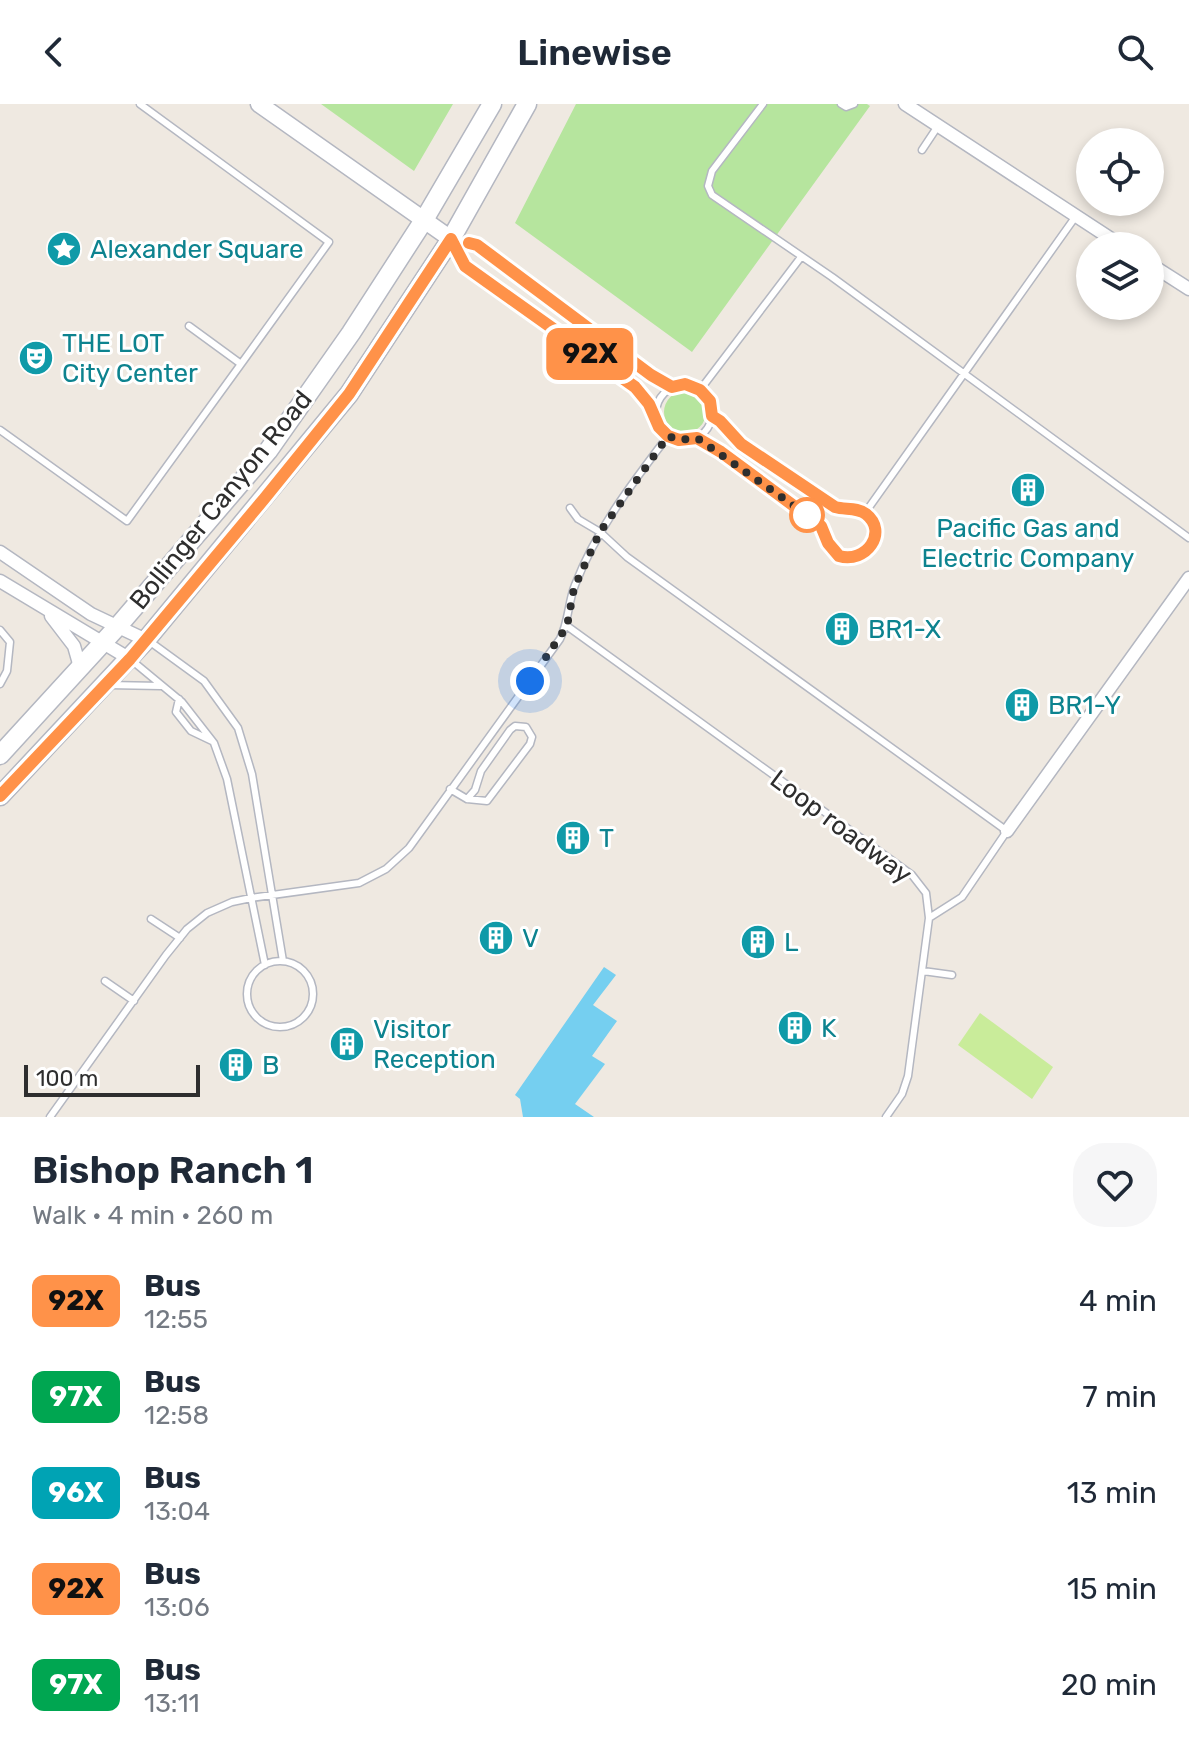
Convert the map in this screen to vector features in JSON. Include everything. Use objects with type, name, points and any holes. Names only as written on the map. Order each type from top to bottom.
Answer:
[{"type":"main road","name":"Bollinger Canyon Road","points":[[0,755],[119,625],[268,451],[351,333],[424,220],[492,104]]},
{"type":"main road","name":"Bollinger Canyon Road","points":[[0,796],[130,659],[349,394],[451,239],[527,104]]},
{"type":"street","points":[[259,104],[451,239]]},
{"type":"street","points":[[905,104],[1101,232]]},
{"type":"street","points":[[1164,273],[1189,289]]},
{"type":"street","points":[[0,552],[91,614],[146,640]]},
{"type":"street","points":[[1007,831],[1189,578]]},
{"type":"street","points":[[0,581],[130,659]]},
{"type":"street","points":[[44,607],[74,646],[80,667]]},
{"type":"lane","points":[[0,430],[127,521],[329,242],[140,104]]},
{"type":"lane","points":[[763,104],[712,171],[708,186],[712,195],[966,374],[1189,538]]},
{"type":"lane","points":[[841,104],[846,107],[854,104]]},
{"type":"lane","points":[[922,150],[939,126]]},
{"type":"lane","points":[[865,513],[1076,216]]},
{"type":"lane","points":[[451,239],[477,245],[651,375],[672,387]]},
{"type":"lane","points":[[451,239],[465,266],[624,378],[643,395],[656,413],[659,427],[668,436],[679,440],[697,438],[721,452],[821,526],[828,543],[839,556],[856,557],[869,550],[873,543],[874,526],[865,513],[835,507],[741,444],[712,416]]},
{"type":"lane","points":[[700,390],[801,257]]},
{"type":"lane","points":[[189,326],[241,364]]},
{"type":"lane","points":[[656,413],[659,400],[672,387],[685,384],[700,390],[710,401],[712,416],[708,427],[697,438]]},
{"type":"lane","points":[[50,1117],[180,938],[207,913],[251,898],[359,883],[386,869],[409,848],[560,639],[567,626],[574,588],[600,532],[668,436]]},
{"type":"lane","points":[[570,508],[578,519],[600,532],[627,557],[1007,831],[962,897],[929,918]]},
{"type":"lane","name":"Loop roadway","points":[[567,626],[912,875],[926,893],[929,918],[908,1076],[902,1094],[886,1117]]},
{"type":"lane","points":[[0,630],[10,642],[10,658],[0,684]]},
{"type":"lane","points":[[146,640],[204,681],[238,728],[252,774],[283,961]]},
{"type":"lane","points":[[130,659],[179,699],[214,743],[227,779],[265,965]]},
{"type":"lane","points":[[104,685],[149,684],[164,687]]},
{"type":"lane","points":[[179,699],[176,712],[191,731],[214,743]]},
{"type":"lane","points":[[450,789],[467,799],[487,801],[530,744],[532,737],[526,727],[515,726],[510,730],[481,771],[475,790],[467,799]]},
{"type":"lane","points":[[151,919],[180,938]]},
{"type":"lane","points":[[283,961],[303,970],[313,990],[313,1001],[302,1020],[281,1028],[260,1021],[248,1003],[250,981],[265,965],[283,961]]},
{"type":"lane","points":[[923,971],[952,975]]},
{"type":"lane","points":[[105,981],[134,1001]]},
{"type":"green space","points":[[321,104],[453,104],[414,171]]},
{"type":"green space","points":[[576,104],[870,106],[692,352],[515,223]]},
{"type":"green space","points":[[685,391],[700,397],[706,412],[700,427],[685,433],[670,427],[664,412],[670,397]]},
{"type":"green space","points":[[980,1013],[1053,1067],[1032,1099],[958,1045]]},
{"type":"water","points":[[604,967],[616,975],[593,1005],[617,1021],[592,1056],[605,1064],[575,1104],[594,1117],[523,1117],[520,1099],[515,1095]]},
{"type":"bus line","name":"92X","points":[[0,796],[130,659],[264,499],[349,394],[451,239],[465,266],[635,387],[656,413],[659,427],[668,436],[679,440],[697,438],[721,452],[821,526],[828,543],[839,556],[856,557],[869,550],[873,543],[874,526],[865,513],[835,507],[741,444],[712,416],[710,401],[700,390],[685,384],[672,387],[651,375],[477,245],[469,243]]},
{"type":"place","name":"Alexander Square","points":[[64,249]]},
{"type":"place","name":"THE LOT City Center","points":[[36,358]]},
{"type":"place","name":"Pacific Gas and Electric Company","points":[[1028,490]]},
{"type":"place","name":"BR1-X","points":[[842,629]]},
{"type":"place","name":"BR1-Y","points":[[1022,705]]},
{"type":"place","name":"T","points":[[573,838]]},
{"type":"place","name":"V","points":[[496,938]]},
{"type":"place","name":"L","points":[[758,942]]},
{"type":"place","name":"K","points":[[795,1028]]},
{"type":"place","name":"Visitor Reception","points":[[347,1044]]},
{"type":"place","name":"B","points":[[236,1065]]},
{"type":"route","points":[[530,681],[567,626],[574,588],[600,532],[668,436],[679,440],[697,438],[807,515]]}]
